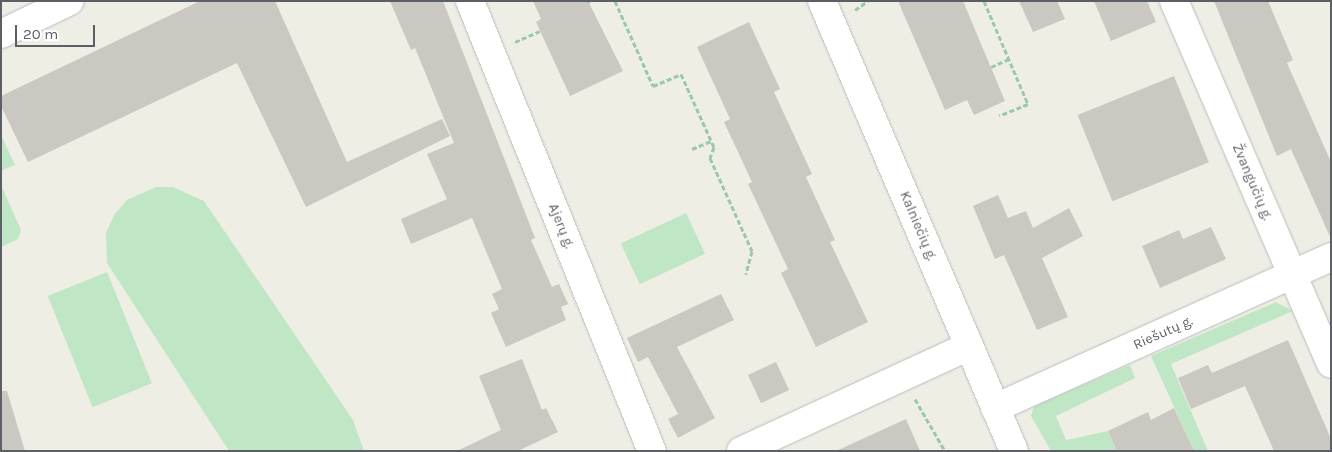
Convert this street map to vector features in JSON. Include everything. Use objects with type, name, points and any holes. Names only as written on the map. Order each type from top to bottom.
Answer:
[{"type":"street","points":[[1,34],[70,1]]},
{"type":"street","name":"Ajerų g.","points":[[470,1],[652,451]]},
{"type":"street","name":"Kalniečių g.","points":[[822,1],[1014,451]]},
{"type":"street","name":"Žvangučių g.","points":[[1174,1],[1331,364]]},
{"type":"street","name":"Riešutų g.","points":[[996,408],[1331,257]]},
{"type":"street","points":[[741,451],[969,346]]},
{"type":"path","points":[[615,1],[654,86],[681,74],[711,141],[710,158],[752,251],[746,274]]},
{"type":"path","points":[[984,1],[1028,104],[999,116]]},
{"type":"path","points":[[991,67],[1009,59]]},
{"type":"path","points":[[692,149],[711,141]]},
{"type":"path","points":[[902,377],[944,451]]},
{"type":"green space","points":[[1,135],[15,165],[1,171]]},
{"type":"green space","points":[[1,185],[21,230],[18,239],[1,247]]},
{"type":"green space","points":[[156,187],[173,187],[204,201],[353,420],[364,451],[229,451],[107,263],[106,233],[114,215],[127,200]]},
{"type":"green space","points":[[686,213],[705,254],[640,284],[621,243]]},
{"type":"green space","points":[[107,272],[152,383],[93,407],[48,296]]},
{"type":"green space","points":[[1276,302],[1293,311],[1171,364],[1208,451],[1194,451],[1151,356]]},
{"type":"green space","points":[[1130,365],[1135,378],[1056,416],[1066,440],[1108,431],[1117,451],[1051,451],[1031,416],[1034,406]]},
{"type":"building","points":[[200,1],[275,1],[347,162],[442,119],[450,136],[306,207],[237,63],[28,162],[1,106],[1,96]]},
{"type":"building","points":[[390,1],[443,1],[535,238],[531,240],[552,287],[559,284],[568,304],[561,307],[566,320],[506,347],[491,313],[499,309],[492,294],[502,289],[472,218],[411,244],[401,219],[447,199],[427,154],[454,143],[415,48],[411,50]]},
{"type":"building","points":[[533,1],[588,1],[623,71],[570,96],[536,22],[541,19]]},
{"type":"building","points":[[898,1],[963,1],[1005,101],[974,115],[967,100],[945,110]]},
{"type":"building","points":[[1019,1],[1057,1],[1065,19],[1033,32]]},
{"type":"building","points":[[1094,1],[1147,1],[1156,22],[1111,41]]},
{"type":"building","points":[[1214,1],[1268,1],[1293,60],[1287,63],[1331,162],[1331,239],[1291,149],[1277,156]]},
{"type":"building","points":[[749,22],[780,89],[774,92],[812,174],[806,177],[835,240],[830,242],[868,322],[816,347],[781,273],[788,269],[748,184],[752,182],[724,122],[730,119],[697,47]]},
{"type":"building","points":[[1174,76],[1209,162],[1112,201],[1078,115]]},
{"type":"building","points":[[998,195],[1008,218],[1026,211],[1033,228],[1069,208],[1083,236],[1042,258],[1068,317],[1037,330],[1004,255],[995,259],[973,206]]},
{"type":"building","points":[[1211,227],[1226,259],[1160,288],[1142,246],[1179,230],[1183,239]]},
{"type":"building","points":[[721,294],[734,320],[677,347],[715,418],[678,438],[668,419],[678,414],[648,357],[638,362],[627,338]]},
{"type":"building","points":[[1288,340],[1331,439],[1331,451],[1274,451],[1245,386],[1191,409],[1178,378],[1208,365],[1212,373]]},
{"type":"building","points":[[522,359],[542,410],[546,408],[558,432],[518,451],[457,451],[501,430],[479,376]]},
{"type":"building","points":[[776,362],[789,390],[761,403],[748,375]]},
{"type":"building","points":[[1,391],[7,391],[25,451],[1,451]]},
{"type":"building","points":[[1174,408],[1194,451],[1117,451],[1108,431],[1148,412],[1151,420]]},
{"type":"building","points":[[906,419],[920,451],[836,451]]}]
